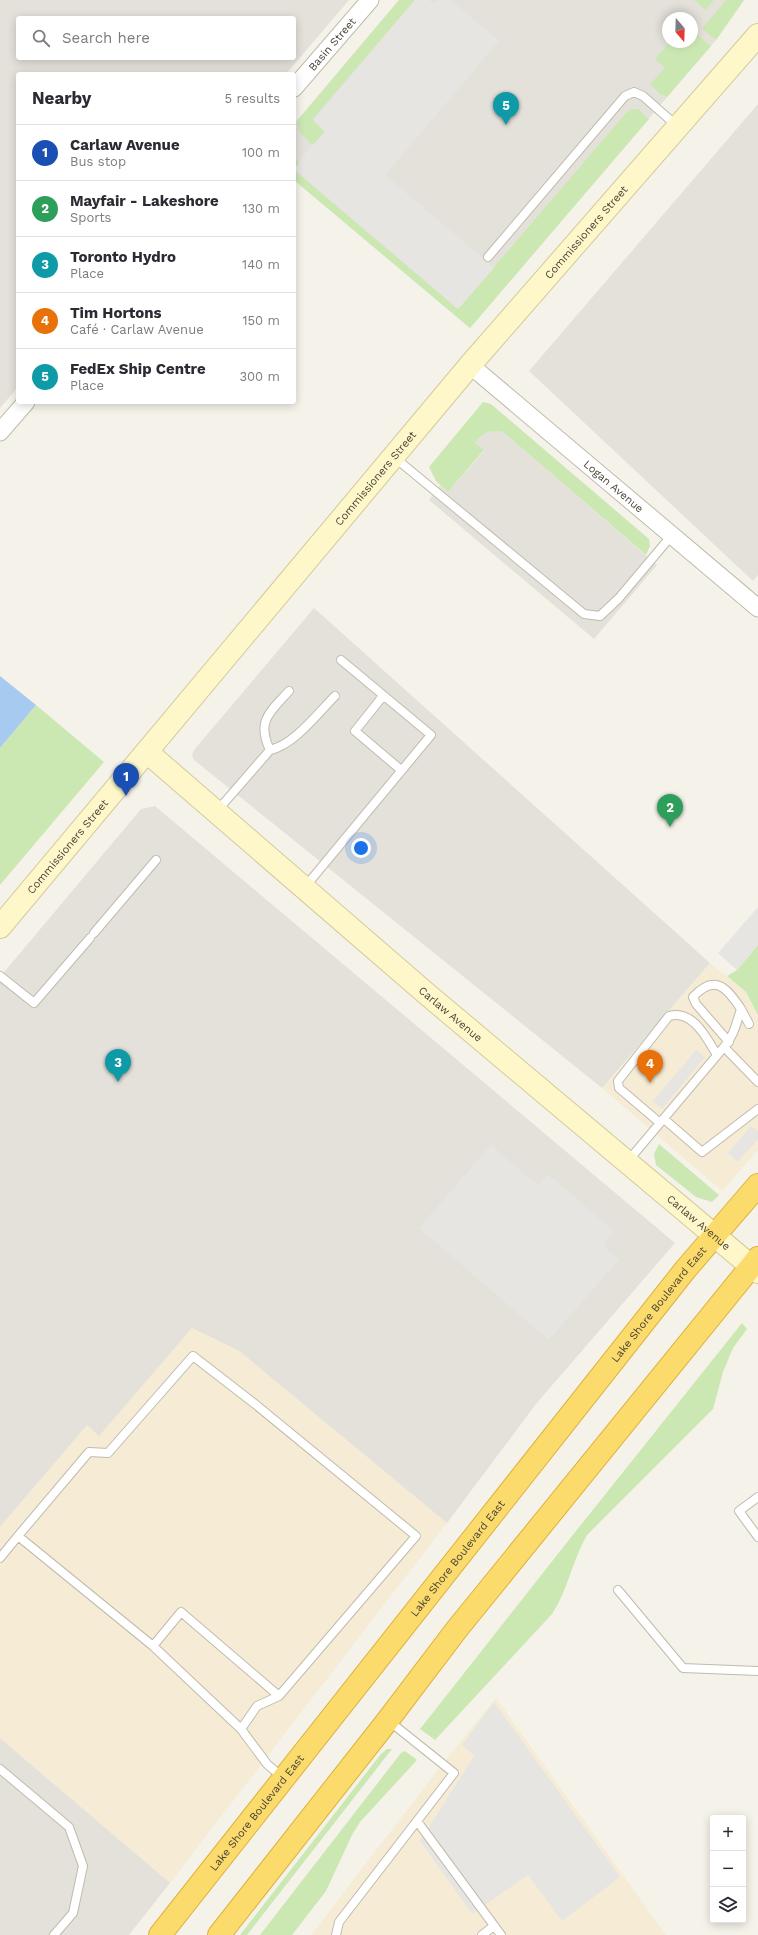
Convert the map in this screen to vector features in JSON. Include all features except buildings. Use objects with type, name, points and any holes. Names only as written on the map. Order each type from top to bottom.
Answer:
[{"type":"highway","name":"Lake Shore Boulevard East","points":[[160,1935],[685,1270],[758,1185]]},
{"type":"highway","points":[[219,1935],[388,1720],[462,1623],[756,1265]]},
{"type":"street","name":"Basin Street","points":[[296,86],[370,0]]},
{"type":"street","name":"Commissioners Street","points":[[0,927],[470,365],[758,35]]},
{"type":"street","name":"Logan Avenue","points":[[470,365],[758,608]]},
{"type":"street","points":[[0,432],[24,404]]},
{"type":"street","name":"Carlaw Avenue","points":[[147,752],[434,999],[627,1162],[714,1235],[756,1265]]},
{"type":"lane","points":[[488,257],[625,96],[634,92],[643,96],[677,126]]},
{"type":"lane","points":[[394,457],[584,614],[600,616],[619,598],[672,535]]},
{"type":"lane","points":[[304,887],[432,735],[341,660]]},
{"type":"lane","points":[[270,750],[264,730],[266,718],[289,691]]},
{"type":"lane","points":[[216,812],[270,750],[282,748],[335,696]]},
{"type":"lane","points":[[383,696],[355,731],[402,770]]},
{"type":"lane","points":[[0,976],[36,1005],[92,935],[156,860]]},
{"type":"lane","points":[[749,1024],[731,995],[719,985],[711,984],[701,988],[693,997],[696,1004],[728,1042],[758,1082]]},
{"type":"lane","points":[[627,1162],[728,1042],[740,1009]]},
{"type":"lane","points":[[717,1056],[701,1029],[684,1016],[676,1014],[669,1016],[618,1081],[619,1088],[702,1152],[758,1109]]},
{"type":"lane","points":[[0,1558],[89,1452],[108,1453],[193,1356],[255,1404],[416,1536],[279,1696],[256,1706],[241,1729]]},
{"type":"lane","points":[[758,1497],[739,1512],[758,1537]]},
{"type":"lane","points":[[18,1536],[153,1646],[241,1729],[267,1764],[283,1778]]},
{"type":"lane","points":[[618,1590],[683,1668],[758,1671]]},
{"type":"lane","points":[[153,1646],[181,1612],[279,1696]]},
{"type":"lane","points":[[336,1935],[339,1922],[454,1773],[388,1720]]},
{"type":"lane","points":[[0,1769],[69,1827],[84,1866],[73,1913],[54,1935]]},
{"type":"lane","points":[[417,1821],[501,1935]]},
{"type":"lane","points":[[482,1935],[494,1926]]},
{"type":"shaded area","points":[[0,0],[349,0],[288,72],[16,72],[16,389],[0,408]]},
{"type":"shaded area","points":[[399,0],[744,0],[716,40],[470,328],[296,182],[296,122]]},
{"type":"shaded area","points":[[415,0],[428,0],[434,3],[438,0],[451,0],[499,41],[385,175],[494,268],[458,309],[296,171],[299,160],[325,132],[313,120]]},
{"type":"shaded area","points":[[758,104],[758,575],[753,581],[529,371]]},
{"type":"shaded area","points":[[493,430],[503,432],[657,565],[594,639],[429,500],[440,485],[448,492],[484,451],[475,443],[485,432]]},
{"type":"shaded area","points":[[314,608],[710,963],[602,1088],[194,760],[192,755],[194,750]]},
{"type":"shaded area","points":[[155,806],[675,1243],[536,1404],[447,1523],[239,1351],[192,1328],[99,1436],[87,1425],[0,1527],[0,977],[141,809]]},
{"type":"shaded area","points":[[758,907],[758,945],[737,970],[718,953]]},
{"type":"shaded area","points":[[710,963],[746,992],[758,1015],[758,1150],[722,1191],[602,1088]]},
{"type":"shaded area","points":[[696,1050],[705,1057],[662,1109],[653,1101]]},
{"type":"shaded area","points":[[751,1126],[758,1131],[758,1139],[738,1162],[728,1153]]},
{"type":"shaded area","points":[[491,1145],[538,1186],[548,1174],[614,1231],[605,1241],[605,1248],[619,1259],[549,1340],[419,1228]]},
{"type":"shaded area","points":[[192,1328],[239,1351],[447,1523],[170,1883],[0,1738],[0,1527],[87,1424],[99,1435]]},
{"type":"shaded area","points":[[496,1698],[666,1935],[311,1935],[443,1763]]},
{"type":"shaded area","points":[[494,1702],[620,1877],[562,1921],[528,1875],[472,1914],[420,1841],[474,1756],[462,1745]]},
{"type":"shaded area","points":[[0,1738],[170,1883],[129,1935],[0,1935]]},
{"type":"green space","points":[[399,0],[415,0],[313,119],[325,132],[315,143],[312,144],[304,137],[298,128],[297,121]]},
{"type":"green space","points":[[694,0],[714,0],[706,10]]},
{"type":"green space","points":[[726,0],[744,0],[716,40],[702,29]]},
{"type":"green space","points":[[698,35],[711,46],[667,97],[660,94],[650,84],[665,68],[655,59],[665,48],[698,48]]},
{"type":"green space","points":[[632,109],[638,109],[649,119],[470,328],[296,182],[296,172],[458,309],[626,113]]},
{"type":"green space","points":[[296,159],[299,163],[296,167]]},
{"type":"green space","points":[[483,402],[491,404],[649,539],[650,546],[646,555],[503,432],[490,431],[478,439],[475,443],[484,450],[448,492],[436,481],[429,467]]},
{"type":"green space","points":[[36,705],[104,762],[0,885],[0,748]]},
{"type":"green space","points":[[758,945],[758,1015],[746,992],[727,976],[737,970]]},
{"type":"green space","points":[[659,1144],[719,1195],[712,1202],[696,1197],[656,1165],[654,1154]]},
{"type":"green space","points":[[742,1323],[747,1329],[733,1348],[723,1372],[713,1409],[587,1535],[577,1555],[562,1595],[552,1614],[435,1740],[420,1729],[568,1541]]},
{"type":"green space","points":[[387,1749],[392,1749],[247,1935],[240,1935],[381,1754]]},
{"type":"green space","points":[[405,1751],[417,1760],[360,1822],[352,1835],[326,1891],[292,1935],[260,1935],[401,1753]]},
{"type":"water","points":[[0,676],[36,705],[0,748]]},
{"type":"place","name":"FedEx Ship Centre","points":[[506,125]]},
{"type":"place","name":"Carlaw Avenue","points":[[126,796]]},
{"type":"place","name":"Mayfair - Lakeshore","points":[[670,827]]},
{"type":"place","name":"Toronto Hydro","points":[[118,1082]]},
{"type":"place","name":"Tim Hortons","points":[[650,1083]]}]
